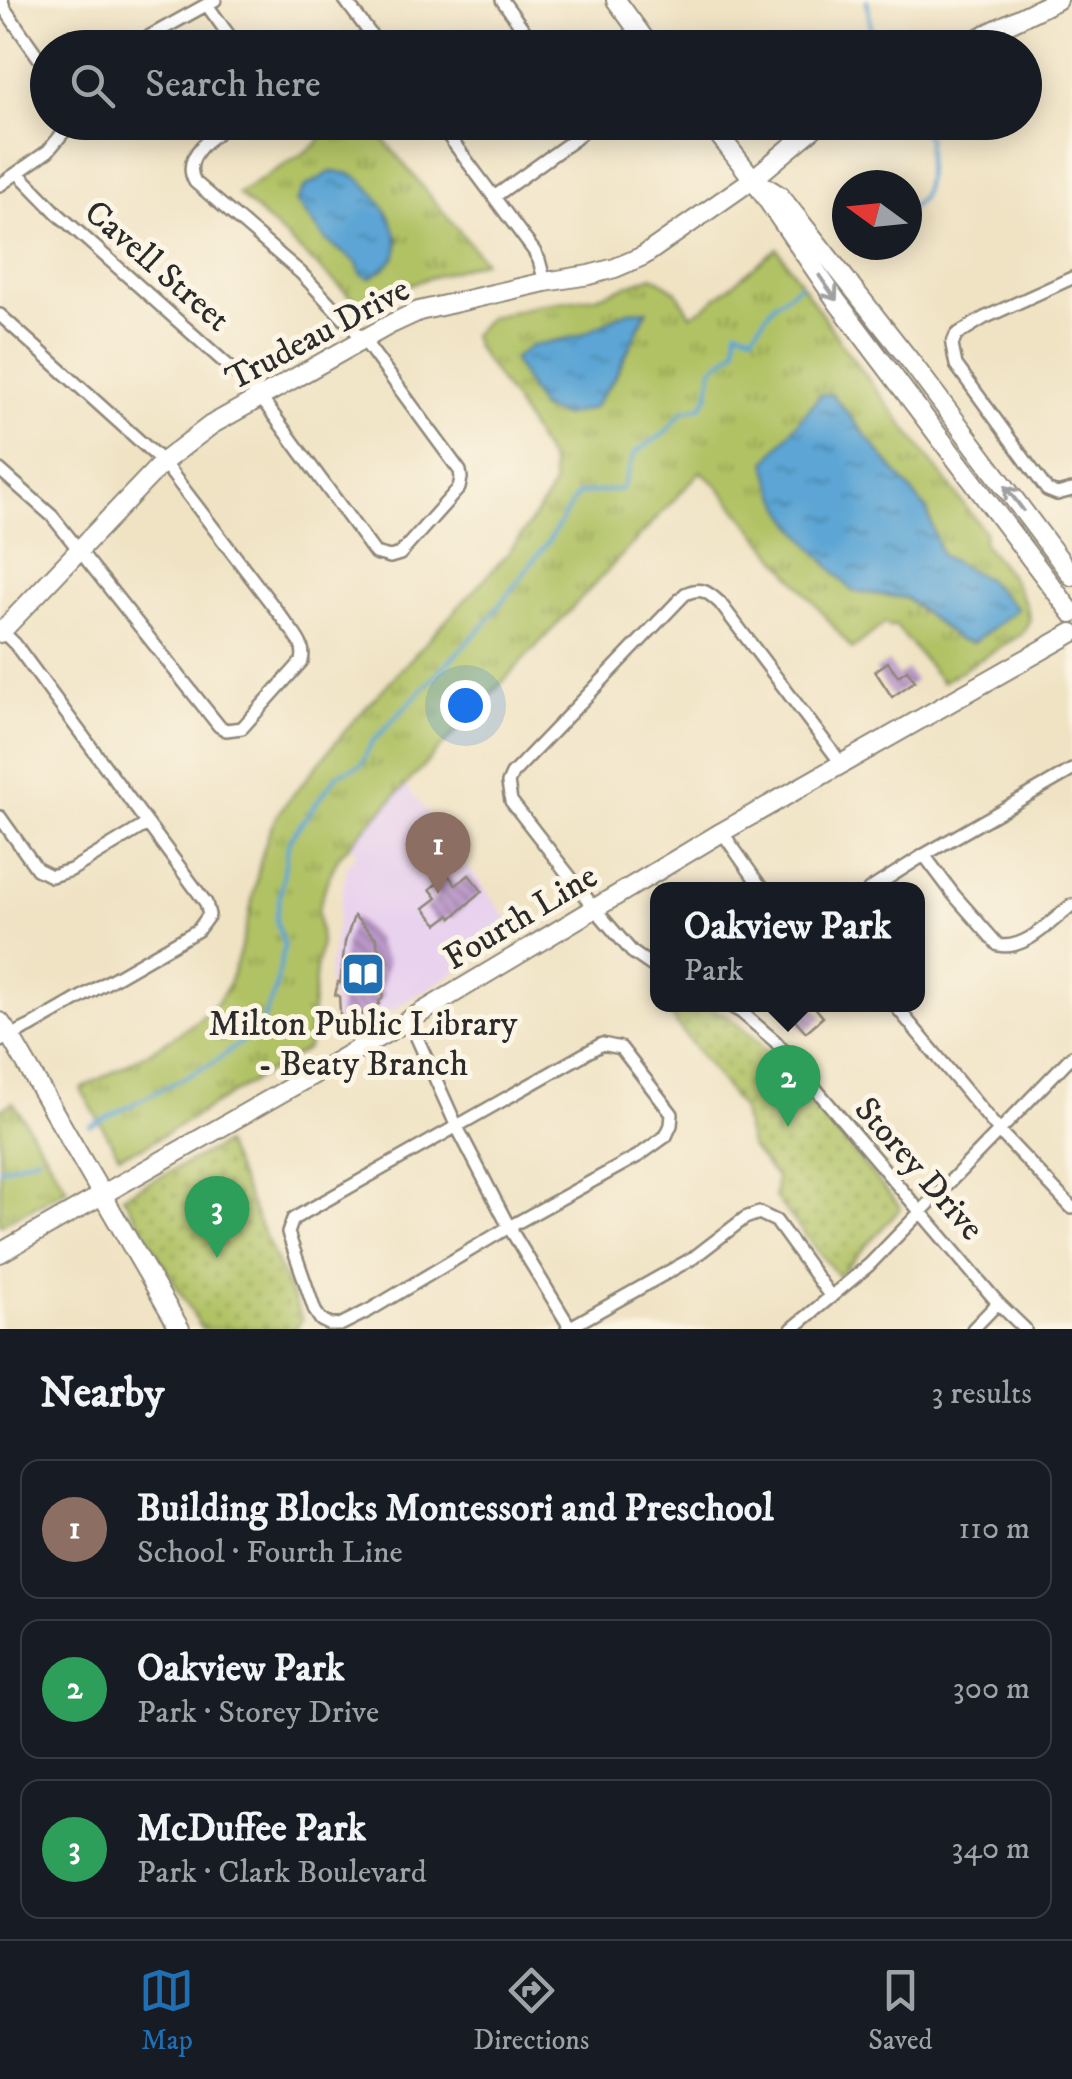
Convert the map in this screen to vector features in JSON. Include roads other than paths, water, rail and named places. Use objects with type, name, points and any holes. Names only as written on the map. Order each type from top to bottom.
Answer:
[{"type":"main road","points":[[616,0],[637,30]]},
{"type":"main road","points":[[995,30],[1057,0]]},
{"type":"main road","points":[[723,140],[838,302],[1072,614]]},
{"type":"main road","name":"Trudeau Drive","points":[[1,632],[163,462],[211,425],[419,310],[590,275],[644,256],[753,179],[800,140]]},
{"type":"main road","points":[[753,179],[780,196],[916,367],[1072,576]]},
{"type":"main road","name":"Fourth Line","points":[[0,1253],[409,1020],[841,763],[1072,634]]},
{"type":"main road","points":[[4,1033],[180,1329]]},
{"type":"street","points":[[2,0],[30,45]]},
{"type":"street","points":[[346,0],[368,30]]},
{"type":"street","points":[[502,0],[524,30]]},
{"type":"street","points":[[161,30],[211,2],[227,30]]},
{"type":"street","points":[[0,185],[48,151],[57,140]]},
{"type":"street","points":[[210,140],[191,163],[195,182],[301,273],[362,340]]},
{"type":"street","points":[[451,140],[534,251],[545,282]]},
{"type":"street","points":[[494,197],[574,140]]},
{"type":"street","name":"Cavell Street","points":[[18,173],[58,214],[230,364],[262,398],[376,552],[390,557],[400,554],[460,488],[462,478],[362,340]]},
{"type":"street","points":[[1071,279],[984,318],[956,334],[952,346],[956,365],[1047,490],[1057,494],[1072,490]]},
{"type":"street","points":[[0,315],[163,462],[302,646],[302,661],[242,728],[226,730],[219,726],[52,516],[0,470]]},
{"type":"street","points":[[650,964],[632,952],[595,909],[511,801],[508,783],[512,774],[684,594],[703,590],[720,603],[841,763]]},
{"type":"street","points":[[1,632],[15,644],[206,903],[209,915],[198,930],[4,1033]]},
{"type":"street","points":[[882,882],[1072,770]]},
{"type":"street","points":[[0,818],[37,870],[51,876],[71,870],[147,824]]},
{"type":"street","points":[[722,832],[757,882]]},
{"type":"street","points":[[924,855],[998,945],[1020,945],[1072,905]]},
{"type":"street","name":"Storey Drive","points":[[741,1012],[774,1041],[998,1303],[1025,1329]]},
{"type":"street","points":[[901,1012],[1000,1132],[1072,1208]]},
{"type":"street","points":[[409,1020],[457,1127],[509,1227],[570,1328],[694,1258],[746,1218],[759,1213],[776,1220],[830,1296]]},
{"type":"street","points":[[602,1044],[621,1048],[672,1114],[666,1136],[638,1156],[509,1227],[340,1325],[320,1320],[288,1234],[290,1222],[602,1044]]},
{"type":"street","points":[[792,1329],[869,1264],[1072,1056]]},
{"type":"street","points":[[973,1329],[998,1303]]},
{"type":"water","points":[[331,172],[363,181],[393,224],[398,248],[395,257],[370,278],[326,240],[296,201],[305,187]]},
{"type":"water","points":[[647,310],[615,377],[593,408],[563,416],[540,408],[513,359],[531,346],[579,336],[628,311]]},
{"type":"water","points":[[832,394],[927,510],[941,555],[986,579],[1017,609],[973,643],[958,640],[906,598],[852,591],[788,516],[766,462],[820,395]]},
{"type":"waterway","points":[[867,0],[871,30]]},
{"type":"waterway","points":[[922,195],[928,140]]},
{"type":"waterway","points":[[90,1126],[215,1062],[259,1029],[275,991],[284,947],[276,920],[289,840],[338,774],[361,765],[372,742],[485,624],[548,542],[578,494],[622,489],[635,453],[664,434],[683,411],[701,407],[709,394],[712,369],[736,349],[737,329],[753,334],[774,304],[800,285]]},
{"type":"waterway","points":[[0,1169],[38,1156]]},
{"type":"place","name":"Building Blocks Montessori and Preschool","points":[[438,894]]},
{"type":"place","name":"Milton Public Library - Beaty Branch","points":[[363,974]]},
{"type":"place","name":"Oakview Park","points":[[788,1127]]},
{"type":"place","name":"McDuffee Park","points":[[217,1258]]}]
